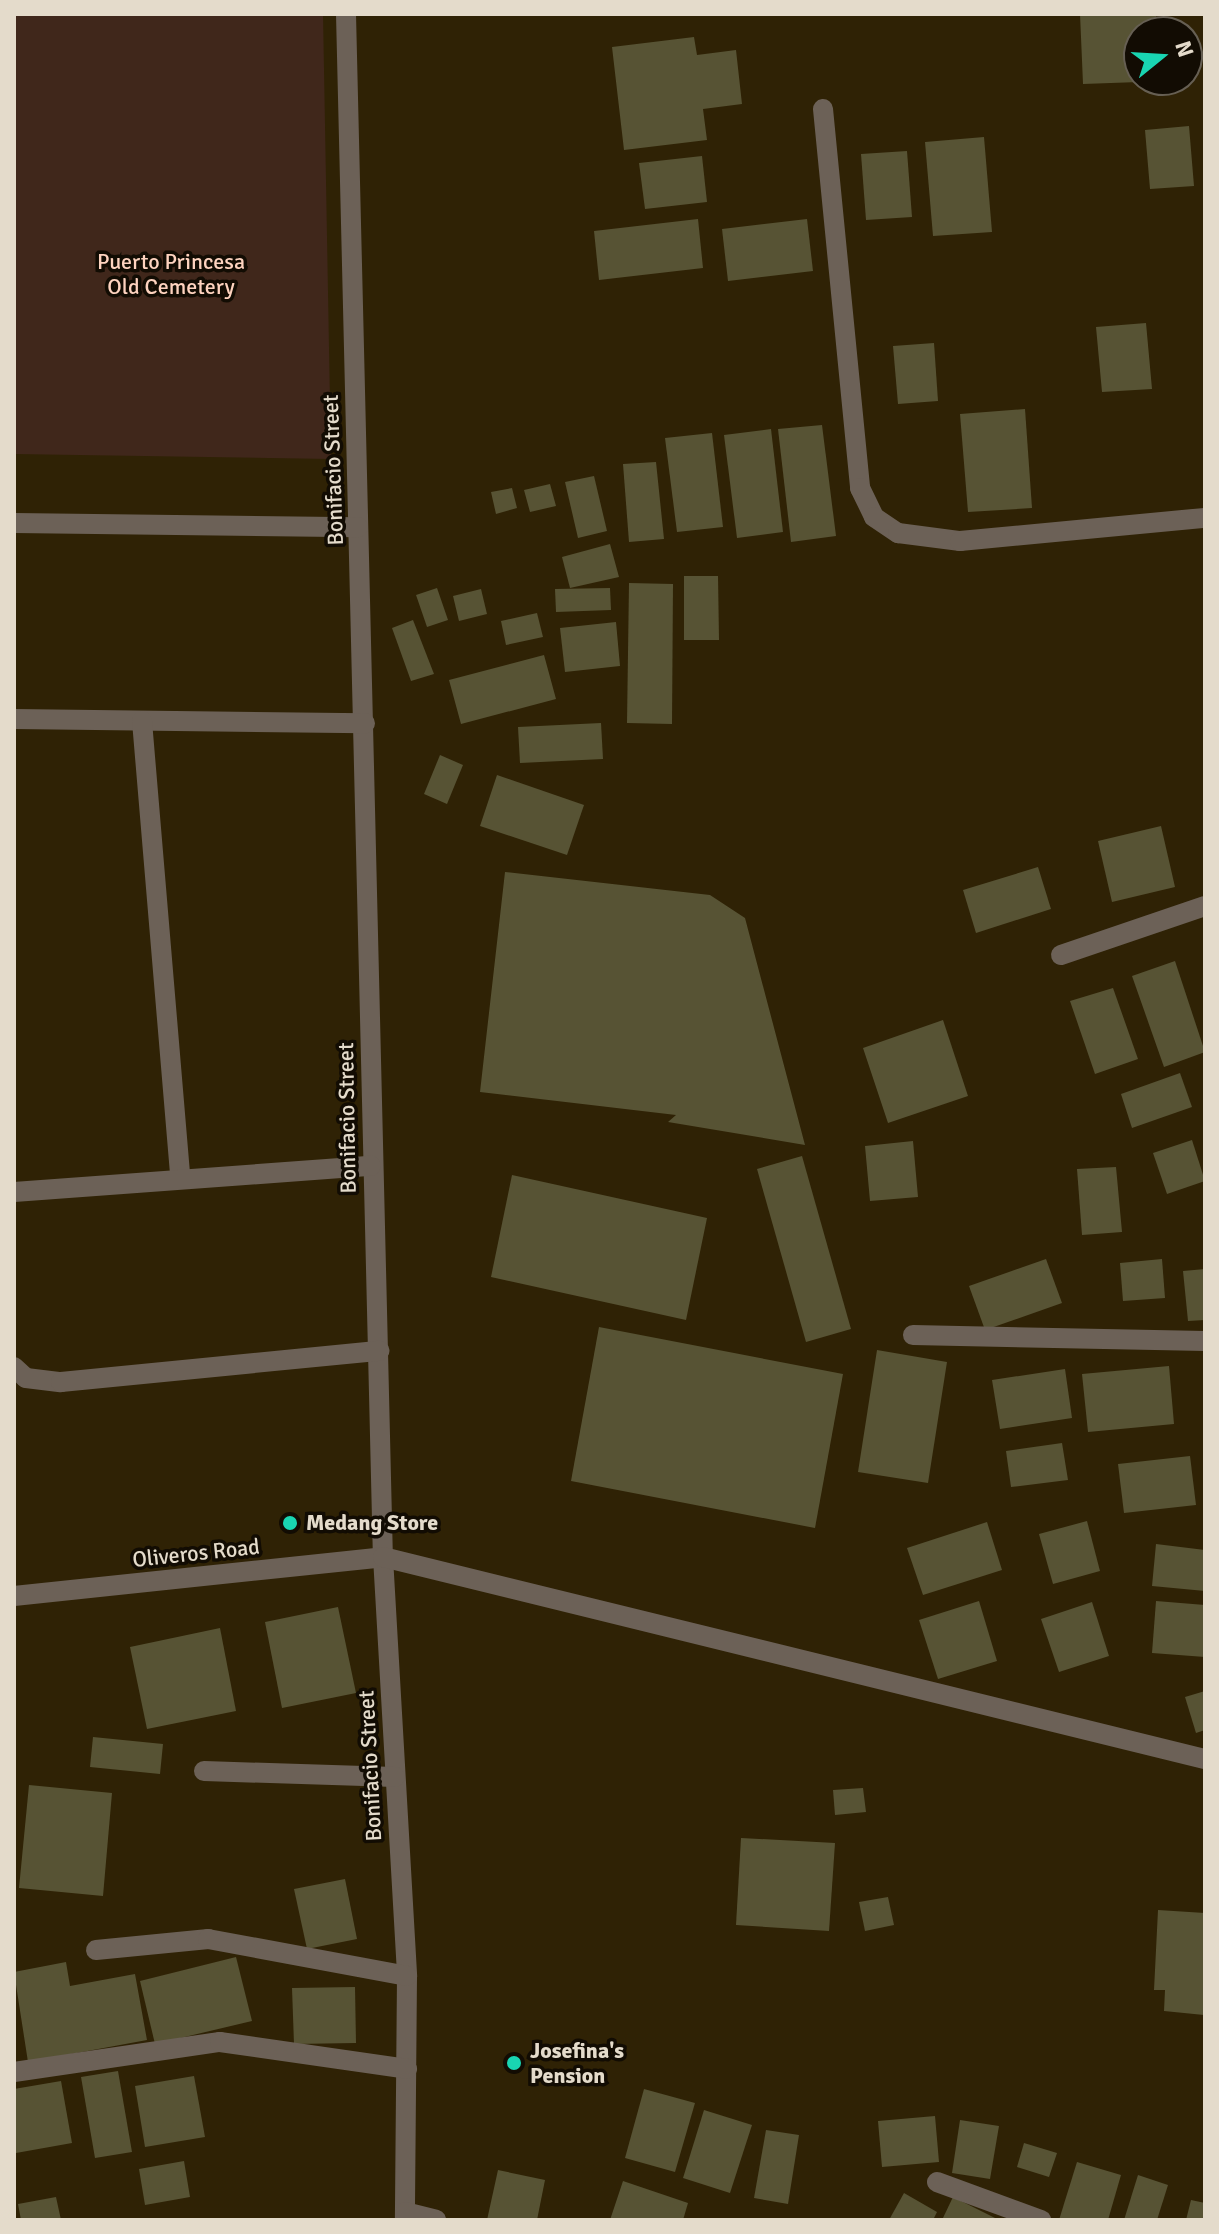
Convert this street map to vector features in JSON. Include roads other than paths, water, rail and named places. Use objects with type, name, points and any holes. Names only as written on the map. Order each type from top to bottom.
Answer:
[{"type":"street","name":"Bonifacio Street","points":[[346,14],[365,723],[371,1166],[383,1557],[407,1976],[405,2216]]},
{"type":"street","points":[[823,109],[860,488],[874,517],[898,533],[960,541],[1205,518]]},
{"type":"street","points":[[14,523],[358,527]]},
{"type":"street","points":[[14,719],[365,723]]},
{"type":"street","points":[[142,721],[180,1177]]},
{"type":"street","points":[[1061,955],[1205,906]]},
{"type":"street","points":[[14,1192],[180,1177],[371,1166]]},
{"type":"street","points":[[913,1335],[1205,1341]]},
{"type":"street","points":[[14,1367],[26,1378],[61,1382],[379,1351]]},
{"type":"street","name":"Oliveros Road","points":[[14,1596],[383,1557],[1205,1759]]},
{"type":"street","points":[[204,1771],[395,1777]]},
{"type":"street","points":[[96,1950],[208,1939],[407,1976]]},
{"type":"street","points":[[14,2072],[220,2042],[407,2069]]},
{"type":"street","points":[[937,2182],[1041,2220]]},
{"type":"street","points":[[405,2216],[436,2220]]},
{"type":"place","name":"Medang Store","points":[[290,1523]]},
{"type":"place","name":"Josefina's Pension","points":[[514,2063]]},
{"type":"park label","name":"Puerto Princesa Old Cemetery","points":[[171,274]]}]
